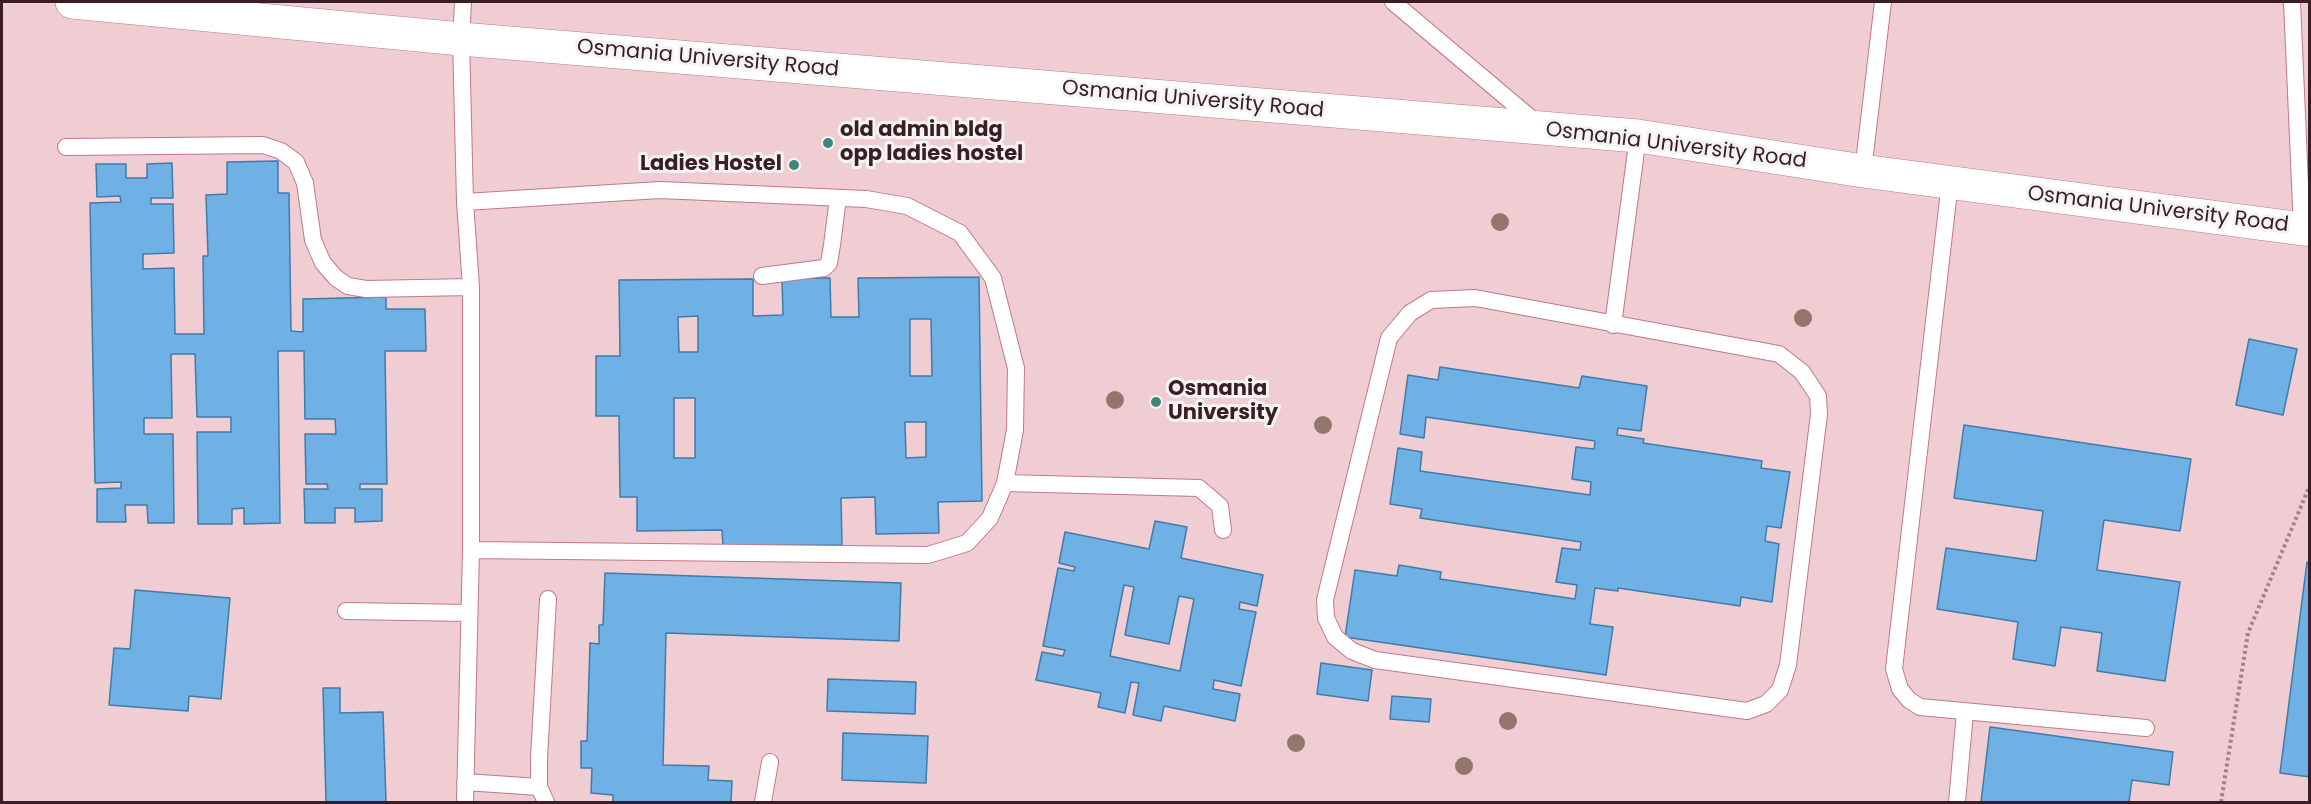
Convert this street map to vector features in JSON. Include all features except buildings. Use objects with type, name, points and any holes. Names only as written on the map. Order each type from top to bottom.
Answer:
[{"type":"main road","name":"Osmania University Road","points":[[72,2],[461,39],[1638,136],[1863,171],[2306,229]]},
{"type":"lane","points":[[463,2],[461,39],[465,202],[471,286],[471,550],[465,802]]},
{"type":"lane","points":[[1393,2],[1545,129]]},
{"type":"lane","points":[[1863,171],[1883,2]]},
{"type":"lane","points":[[2292,2],[2306,229]]},
{"type":"lane","points":[[1613,325],[1638,136]]},
{"type":"lane","points":[[66,147],[263,145],[281,151],[296,162],[305,183],[313,240],[323,263],[336,278],[348,286],[366,289],[471,286]]},
{"type":"lane","points":[[1950,182],[1894,669],[1900,688],[1909,700],[1920,707],[2146,728]]},
{"type":"lane","points":[[465,202],[660,190],[866,199],[907,206],[960,233],[993,278],[1016,368],[1015,430],[1005,483],[990,518],[967,543],[928,555],[471,550]]},
{"type":"lane","points":[[762,276],[824,268],[829,263],[838,198]]},
{"type":"lane","points":[[1475,298],[1613,325],[1779,354],[1802,372],[1818,396],[1819,414],[1789,654],[1780,690],[1766,704],[1747,711],[1375,660],[1352,651],[1335,637],[1326,618],[1325,600],[1389,338],[1410,313],[1431,300],[1475,298]]},
{"type":"lane","points":[[1005,483],[1199,488],[1220,506],[1223,530]]},
{"type":"lane","points":[[465,782],[542,795],[548,599]]},
{"type":"lane","points":[[346,611],[469,613]]},
{"type":"lane","points":[[1957,802],[1965,712]]},
{"type":"lane","points":[[763,802],[770,762]]},
{"type":"path","points":[[2221,802],[2248,633],[2310,484]]},
{"type":"shaded area","name":"Osmania University","points":[[2,2],[2309,2],[2309,802],[2,802]]},
{"type":"place","name":"old admin bldg opp ladies hostel","points":[[828,143]]},
{"type":"place","name":"Ladies Hostel","points":[[794,165]]},
{"type":"place","name":"Osmania University","points":[[1156,402]]}]
